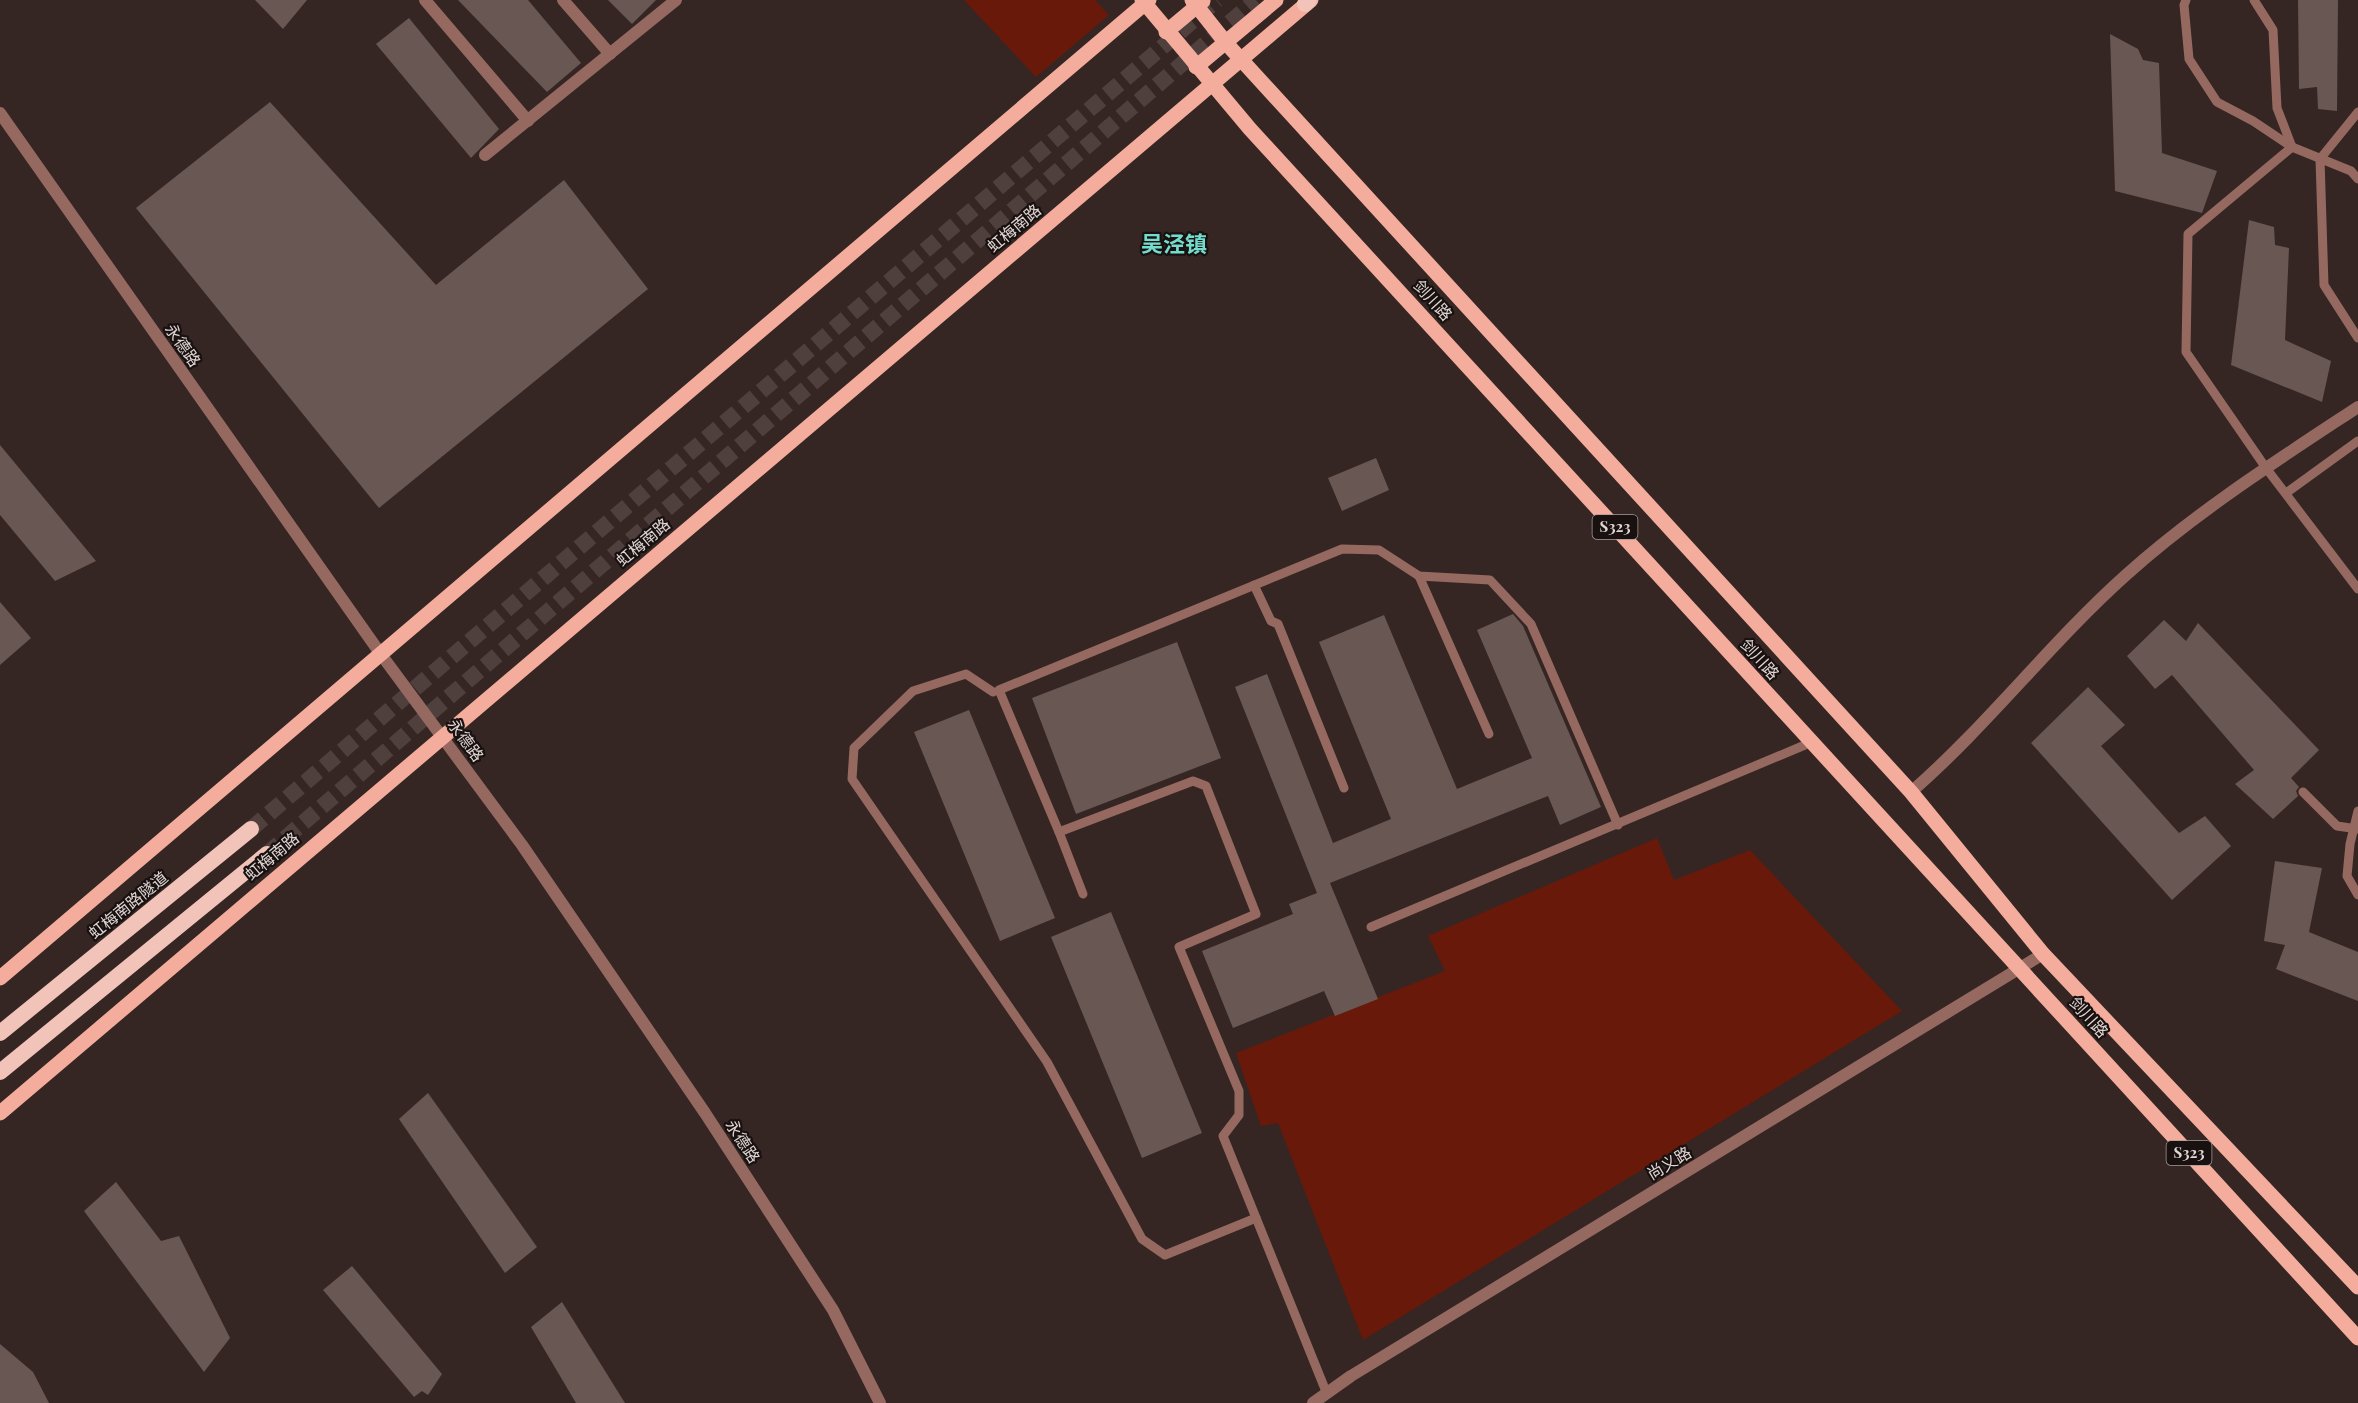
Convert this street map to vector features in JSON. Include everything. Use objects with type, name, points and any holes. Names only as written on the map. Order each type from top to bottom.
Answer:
[{"type":"highway","name":"虹梅南路隧道","points":[[0,1033],[251,829]]},
{"type":"highway","points":[[0,1072],[267,854]]},
{"type":"main road","points":[[1196,67],[1276,0]]},
{"type":"main road","name":"虹梅南路","points":[[0,1113],[1308,1]]},
{"type":"main road","points":[[0,978],[1145,2]]},
{"type":"main road","name":"剑川路","points":[[1145,2],[1166,32],[1211,84],[2358,1338]]},
{"type":"main road","points":[[1166,32],[1198,2]]},
{"type":"main road","name":"剑川路","points":[[1198,2],[1226,43],[1911,792],[2043,954],[2358,1287]]},
{"type":"street","points":[[425,0],[528,120]]},
{"type":"street","points":[[563,0],[610,54]]},
{"type":"street","points":[[485,155],[676,0]]},
{"type":"street","name":"永德路","points":[[0,113],[380,653],[443,735],[522,845],[705,1113],[833,1310],[880,1403]]},
{"type":"street","points":[[1911,792],[1982,725],[2126,575],[2266,468],[2358,407]]},
{"type":"street","name":"尚义路","points":[[1313,1403],[2043,954]]},
{"type":"lane","points":[[2186,0],[2184,4],[2189,59],[2217,102],[2253,121],[2292,147],[2350,171],[2358,179]]},
{"type":"lane","points":[[2254,0],[2273,30],[2277,108],[2292,147]]},
{"type":"lane","points":[[2358,112],[2320,159],[2324,285],[2358,338]]},
{"type":"lane","points":[[2292,147],[2188,234],[2186,352],[2266,468],[2358,589]]},
{"type":"lane","points":[[2286,492],[2358,441]]},
{"type":"lane","points":[[1083,894],[999,690],[1342,549],[1379,550],[1419,576],[1490,580],[1531,624],[1618,825]]},
{"type":"lane","points":[[1419,576],[1489,734]]},
{"type":"lane","points":[[1254,585],[1271,621],[1278,624],[1344,788]]},
{"type":"lane","points":[[993,692],[966,674],[913,692],[854,748],[852,779],[1047,1062],[1142,1239],[1165,1255],[1256,1218]]},
{"type":"lane","points":[[1371,927],[1812,742]]},
{"type":"lane","points":[[1059,832],[1193,781],[1206,786],[1256,914],[1179,947],[1239,1091],[1239,1115],[1223,1136],[1327,1394]]},
{"type":"lane","points":[[2303,792],[2337,826],[2356,828]]},
{"type":"lane","points":[[2358,811],[2347,876],[2358,894]]},
{"type":"shaded area","points":[[964,0],[1095,0],[1109,15],[1036,77]]},
{"type":"shaded area","points":[[1657,838],[1674,880],[1750,850],[1902,1011],[1363,1340],[1278,1123],[1261,1126],[1236,1053],[1445,971],[1428,936]]},
{"type":"building","points":[[255,0],[307,0],[283,29]]},
{"type":"building","points":[[458,0],[528,0],[581,63],[547,92]]},
{"type":"building","points":[[608,0],[656,0],[632,24]]},
{"type":"building","points":[[2298,0],[2338,0],[2337,111],[2318,109],[2317,87],[2299,89]]},
{"type":"building","points":[[409,18],[499,129],[471,158],[376,44]]},
{"type":"building","points":[[2110,34],[2138,49],[2143,60],[2159,63],[2162,153],[2217,171],[2202,213],[2115,191]]},
{"type":"building","points":[[270,102],[436,285],[564,180],[648,289],[379,508],[136,208]]},
{"type":"building","points":[[2249,220],[2274,227],[2275,245],[2289,248],[2285,340],[2331,361],[2322,402],[2231,365]]},
{"type":"building","points":[[0,445],[96,561],[55,581],[0,515]]},
{"type":"building","points":[[1376,458],[1389,490],[1342,511],[1328,478]]},
{"type":"building","points":[[0,602],[31,638],[0,665]]},
{"type":"building","points":[[1513,614],[1523,626],[1601,807],[1560,825],[1548,796],[1330,883],[1378,999],[1335,1016],[1324,991],[1233,1028],[1202,951],[1293,914],[1289,904],[1317,893],[1235,687],[1267,674],[1333,843],[1391,819],[1319,642],[1384,615],[1457,789],[1532,758],[1477,630]]},
{"type":"building","points":[[2164,620],[2186,641],[2198,623],[2319,750],[2291,778],[2299,787],[2296,791],[2298,796],[2273,819],[2235,784],[2254,770],[2172,675],[2155,689],[2127,656]]},
{"type":"building","points":[[1177,642],[1221,758],[1076,814],[1032,698]]},
{"type":"building","points":[[2088,687],[2125,725],[2101,746],[2179,833],[2205,816],[2231,846],[2172,900],[2031,743]]},
{"type":"building","points":[[969,710],[1055,918],[1000,941],[914,732]]},
{"type":"building","points":[[2275,861],[2322,868],[2309,932],[2358,952],[2358,1001],[2276,969],[2285,945],[2264,941]]},
{"type":"building","points":[[1111,912],[1202,1133],[1142,1158],[1051,937]]},
{"type":"building","points":[[428,1093],[537,1247],[505,1273],[399,1119]]},
{"type":"building","points":[[116,1182],[161,1241],[179,1236],[230,1338],[204,1372],[84,1211]]},
{"type":"building","points":[[352,1266],[442,1374],[428,1395],[422,1391],[414,1397],[323,1290]]},
{"type":"building","points":[[562,1302],[625,1403],[576,1403],[531,1327]]},
{"type":"building","points":[[0,1344],[33,1372],[49,1403],[0,1403]]},
{"type":"tunnel","points":[[251,829],[1217,0]]},
{"type":"tunnel","points":[[267,854],[1256,0]]},
{"type":"district","name":"吴泾镇","points":[[1174,244]]}]
